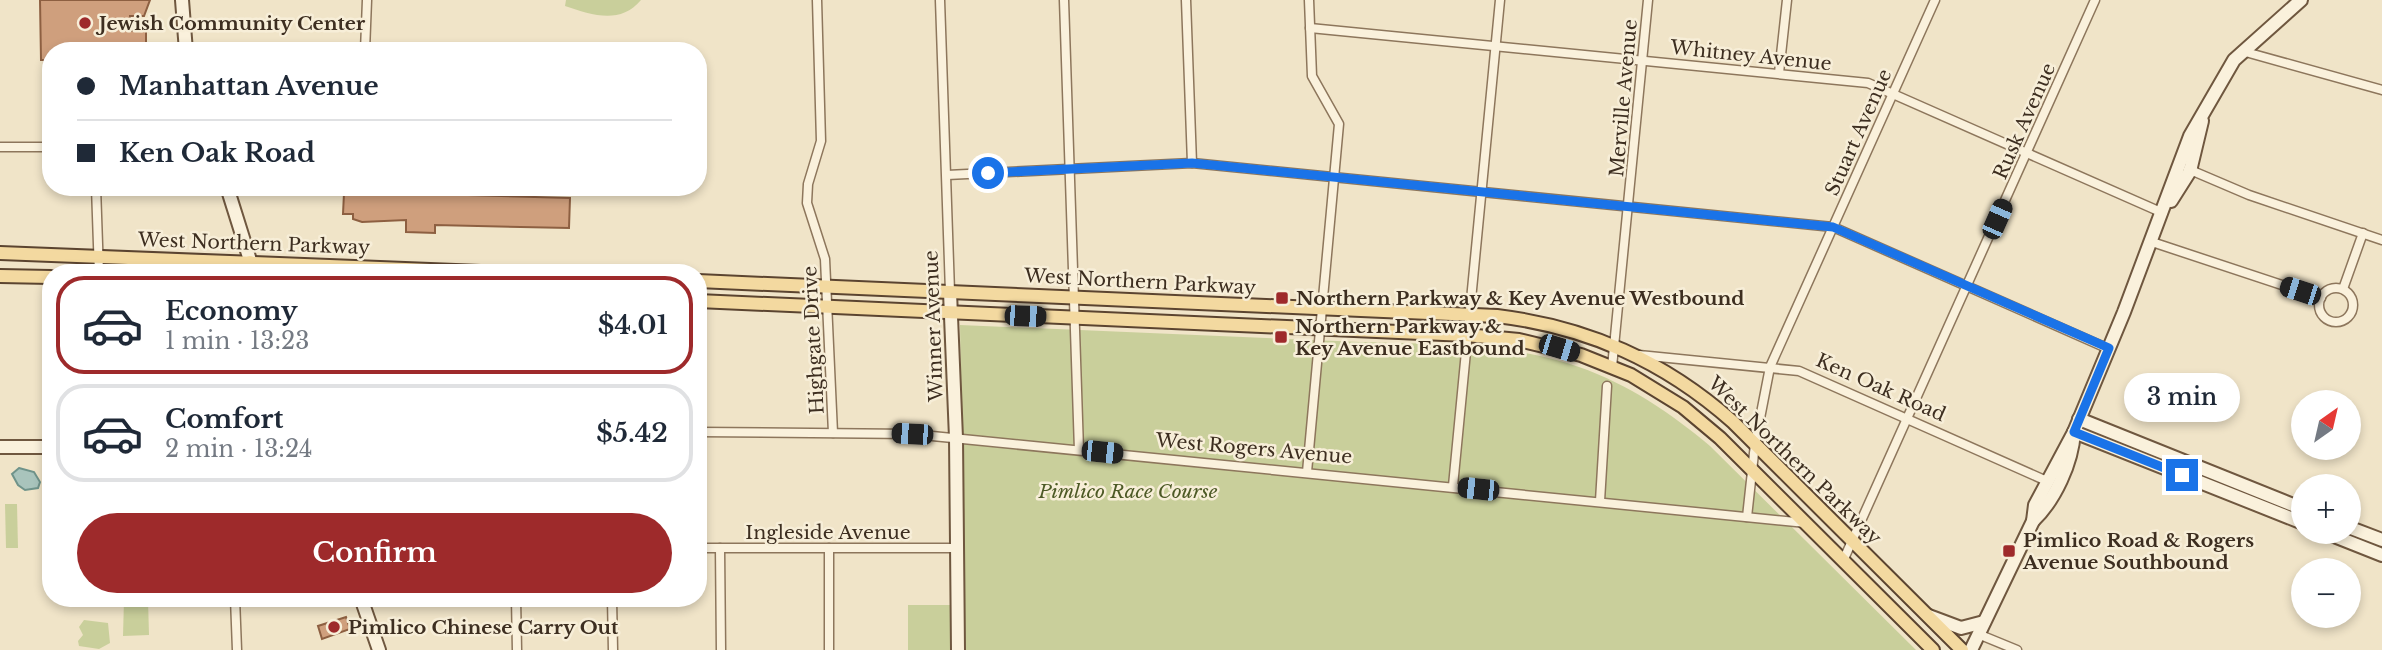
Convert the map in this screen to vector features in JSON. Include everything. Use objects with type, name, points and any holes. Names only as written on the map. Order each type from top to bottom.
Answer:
[{"type":"main road","name":"West Northern Parkway","points":[[0,253],[98,256],[210,264]]},
{"type":"main road","points":[[0,276],[42,277]]},
{"type":"main road","name":"West Northern Parkway","points":[[707,281],[1468,315],[1554,325],[1614,344],[1695,390],[1755,444],[1962,650]]},
{"type":"main road","name":"West Northern Parkway","points":[[707,301],[1466,335],[1539,343],[1612,366],[1683,407],[1752,470],[1933,650]]},
{"type":"street","points":[[182,0],[185,42]]},
{"type":"street","points":[[365,42],[367,0]]},
{"type":"street","name":"Highgate Drive","points":[[817,0],[821,141],[808,184],[807,203],[823,248],[828,287],[833,433]]},
{"type":"street","name":"Winner Avenue","points":[[940,0],[956,438],[958,650]]},
{"type":"street","points":[[1063,0],[1079,450]]},
{"type":"street","points":[[1186,0],[1192,163]]},
{"type":"street","points":[[1307,472],[1338,118],[1312,76],[1309,0]]},
{"type":"street","points":[[1453,486],[1500,0]]},
{"type":"street","name":"Merville Avenue","points":[[1612,366],[1648,0]]},
{"type":"street","points":[[1779,74],[1787,0]]},
{"type":"street","name":"Stuart Avenue","points":[[1747,517],[1755,444],[1770,367],[1935,0]]},
{"type":"street","name":"Rusk Avenue","points":[[1843,561],[2095,0]]},
{"type":"street","points":[[1970,650],[2033,521],[2035,505],[2052,481],[2074,432],[2163,213],[2185,167],[2202,117],[2225,72],[2242,51],[2301,0]]},
{"type":"street","name":"Whitney Avenue","points":[[1310,28],[1868,83],[1894,92],[2163,213]]},
{"type":"street","points":[[2242,51],[2382,90]]},
{"type":"street","points":[[0,147],[42,147]]},
{"type":"street","points":[[947,175],[1192,163],[1833,227],[2109,348]]},
{"type":"street","points":[[2185,167],[2249,195],[2382,240]]},
{"type":"street","points":[[96,196],[98,264]]},
{"type":"street","points":[[230,196],[251,264]]},
{"type":"street","points":[[2343,289],[2364,233]]},
{"type":"street","points":[[2152,242],[2321,298]]},
{"type":"street","points":[[2332,289],[2343,289],[2351,296],[2353,305],[2344,320],[2335,321],[2323,314],[2321,298],[2332,289]]},
{"type":"street","name":"Ken Oak Road","points":[[1637,355],[1770,367],[1805,374],[2052,481]]},
{"type":"street","points":[[1600,500],[1607,386]]},
{"type":"street","points":[[2079,419],[2291,504]]},
{"type":"street","name":"West Rogers Avenue","points":[[707,432],[956,438],[1600,500],[1806,523]]},
{"type":"street","points":[[2074,432],[2291,518]]},
{"type":"street","points":[[0,447],[42,447]]},
{"type":"street","points":[[2361,532],[2382,540]]},
{"type":"street","points":[[2354,544],[2382,555]]},
{"type":"street","name":"Ingleside Avenue","points":[[707,548],[957,548]]},
{"type":"street","points":[[720,548],[721,650]]},
{"type":"street","points":[[829,548],[830,650]]},
{"type":"street","points":[[235,607],[237,650]]},
{"type":"street","points":[[364,607],[379,650]]},
{"type":"street","points":[[516,607],[517,650]]},
{"type":"street","points":[[612,607],[613,650]]},
{"type":"street","points":[[1927,615],[1961,628],[1984,622]]},
{"type":"street","points":[[1978,634],[2017,650]]},
{"type":"green space","points":[[566,0],[641,0],[624,13],[605,16],[565,6]]},
{"type":"green space","name":"Pimlico Race Course","points":[[960,325],[1459,345],[1520,352],[1579,367],[1648,400],[1710,446],[1916,650],[965,650]]},
{"type":"green space","points":[[5,504],[17,504],[18,548],[6,548]]},
{"type":"green space","points":[[908,605],[952,605],[952,650],[908,650]]},
{"type":"green space","points":[[124,607],[148,607],[149,635],[123,636]]},
{"type":"green space","points":[[84,620],[108,623],[110,643],[99,649],[79,646],[78,641],[83,635],[79,627]]},
{"type":"water","points":[[19,468],[34,472],[40,482],[38,488],[25,490],[18,485],[12,474]]},
{"type":"building","name":"Jewish Community Center","points":[[40,0],[150,0],[144,16],[130,16],[130,31],[146,31],[146,42],[42,42],[41,60]]},
{"type":"building","points":[[344,196],[570,198],[569,228],[435,225],[435,233],[406,232],[406,220],[362,222],[353,219],[353,214],[343,214]]},
{"type":"building","name":"Pimlico Chinese Carry Out","points":[[346,617],[350,629],[322,639],[318,626]]},
{"type":"place","name":"Jewish Community Center","points":[[85,23]]},
{"type":"place","name":"Northern Parkway & Key Avenue Westbound","points":[[1282,298]]},
{"type":"place","name":"Northern Parkway & Key Avenue Eastbound","points":[[1281,337]]},
{"type":"place","name":"Pimlico Road & Rogers Avenue Southbound","points":[[2009,551]]},
{"type":"place","name":"Pimlico Chinese Carry Out","points":[[334,627]]},
{"type":"route","points":[[988,173],[1192,163],[1833,227],[2109,348],[2074,432],[2182,475]]}]
